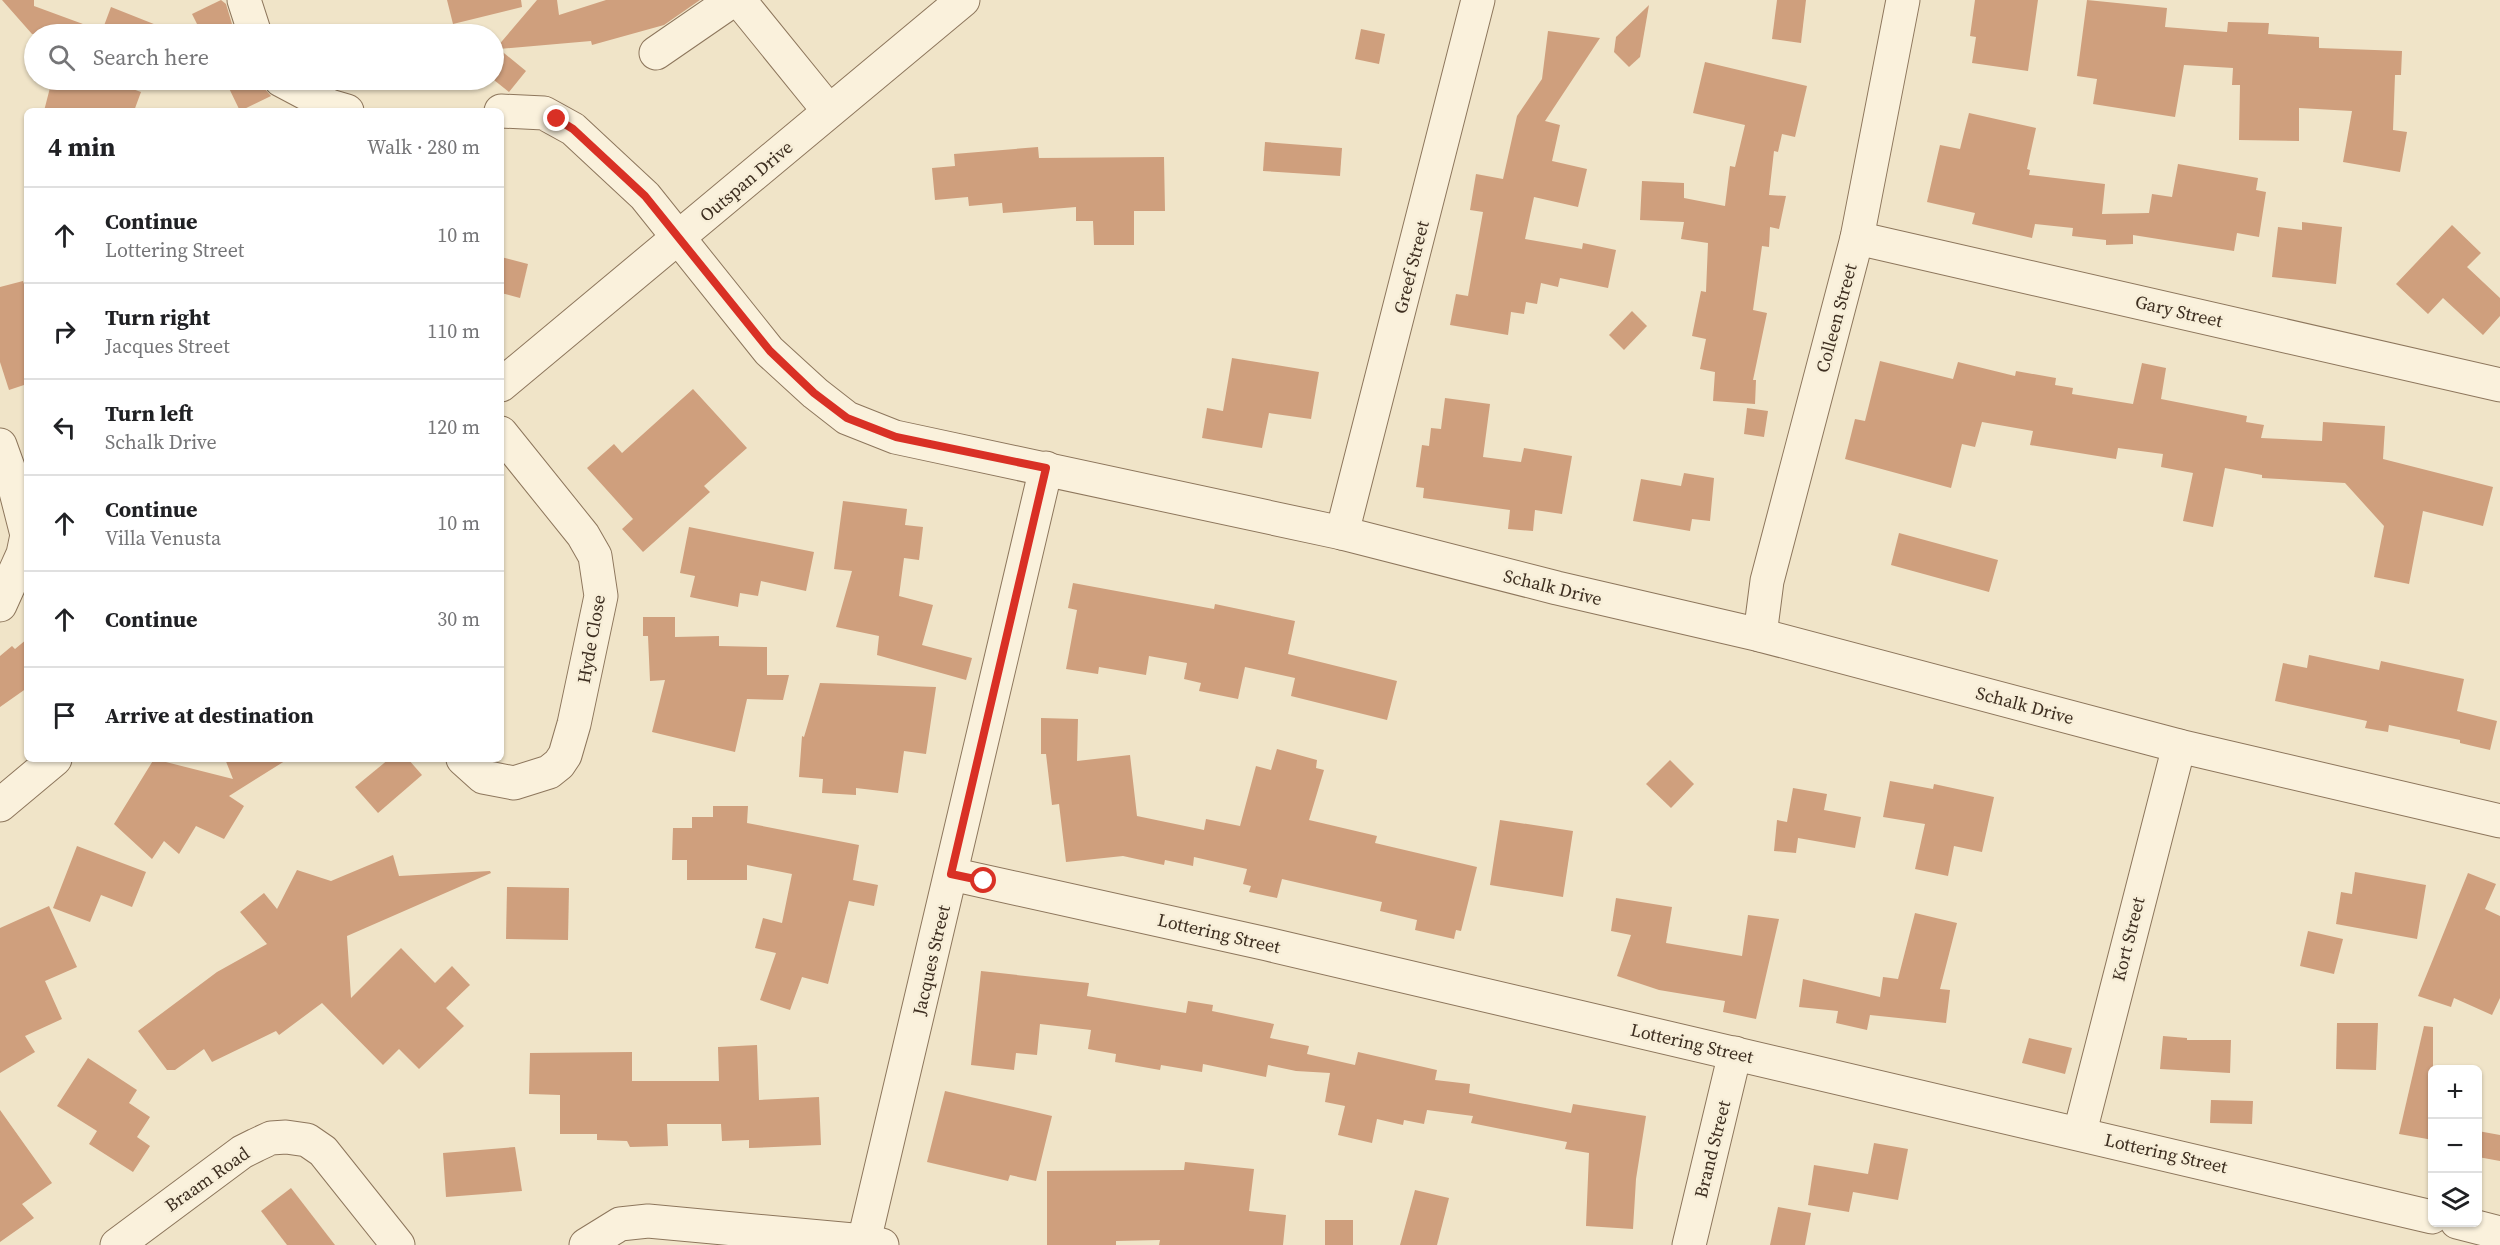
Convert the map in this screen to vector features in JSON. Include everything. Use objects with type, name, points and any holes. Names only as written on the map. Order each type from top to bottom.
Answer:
[{"type":"street","points":[[244,0],[252,24]]},
{"type":"street","points":[[656,53],[733,0]]},
{"type":"street","points":[[739,0],[829,111]]},
{"type":"street","name":"Outspan Drive","points":[[504,383],[963,0]]},
{"type":"street","name":"Greef Street","points":[[1342,533],[1478,0]]},
{"type":"street","name":"Colleen Street","points":[[1760,635],[1767,581],[1857,238],[1903,0]]},
{"type":"street","points":[[300,90],[337,108]]},
{"type":"street","name":"Schalk Drive","points":[[504,111],[544,113],[573,129],[645,196],[770,351],[799,380],[847,418],[896,437],[1342,533],[1557,588],[1760,635],[2179,746],[2500,821]]},
{"type":"street","name":"Gary Street","points":[[1857,238],[2500,385]]},
{"type":"street","name":"Hyde Close","points":[[466,762],[483,777],[514,783],[549,772],[559,764],[565,755],[574,724],[601,596],[595,556],[583,535],[504,437]]},
{"type":"street","points":[[0,445],[14,484],[24,523]]},
{"type":"street","name":"Jacques Street","points":[[873,1243],[951,874],[1046,468]]},
{"type":"street","points":[[0,605],[24,549]]},
{"type":"street","name":"Kort Street","points":[[2080,1132],[2179,746]]},
{"type":"street","points":[[0,805],[51,762]]},
{"type":"street","name":"Lottering Street","points":[[951,874],[1268,944],[2080,1132],[2428,1216]]},
{"type":"street","name":"Brand Street","points":[[1689,1245],[1735,1053]]},
{"type":"street","name":"Braam Road","points":[[117,1245],[242,1152],[272,1138],[307,1140],[329,1158],[398,1245]]},
{"type":"street","points":[[586,1245],[620,1224],[648,1221],[873,1243]]},
{"type":"street","points":[[2477,1227],[2500,1233]]},
{"type":"building","points":[[2,0],[34,0],[34,6],[83,24],[24,24]]},
{"type":"building","points":[[221,0],[226,4],[232,24],[197,24],[192,14]]},
{"type":"building","points":[[447,0],[521,0],[522,7],[453,24]]},
{"type":"building","points":[[537,0],[557,0],[559,15],[606,0],[700,0],[664,25],[592,45],[591,41],[504,49],[504,39]]},
{"type":"building","points":[[1777,0],[1806,0],[1801,43],[1772,39]]},
{"type":"building","points":[[1975,0],[2038,0],[2028,71],[1972,63],[1976,37],[1970,36]]},
{"type":"building","points":[[2087,0],[2167,8],[2165,27],[2227,32],[2228,22],[2269,23],[2268,34],[2319,37],[2319,48],[2402,51],[2401,75],[2395,75],[2393,130],[2407,132],[2400,172],[2343,162],[2352,111],[2299,108],[2299,141],[2239,140],[2240,85],[2232,85],[2233,68],[2184,65],[2175,117],[2093,104],[2097,79],[2077,76]]},
{"type":"building","points":[[1649,5],[1640,57],[1629,67],[1614,52],[1616,37]]},
{"type":"building","points":[[111,7],[154,24],[105,24]]},
{"type":"building","points":[[1361,29],[1385,34],[1379,64],[1355,59]]},
{"type":"building","points":[[1548,31],[1600,38],[1545,121],[1560,125],[1552,161],[1587,169],[1578,207],[1534,197],[1525,239],[1582,249],[1583,243],[1616,250],[1608,288],[1560,278],[1558,287],[1541,283],[1537,304],[1526,302],[1524,314],[1511,312],[1508,335],[1450,325],[1456,294],[1468,296],[1483,212],[1470,210],[1476,174],[1503,179],[1517,116],[1542,79]]},
{"type":"building","points":[[504,53],[526,71],[509,92],[504,88]]},
{"type":"building","points":[[1705,62],[1807,86],[1795,137],[1782,134],[1778,152],[1774,151],[1769,195],[1786,196],[1779,229],[1770,227],[1769,247],[1762,246],[1753,310],[1767,313],[1753,380],[1756,380],[1755,404],[1713,401],[1715,372],[1700,369],[1706,339],[1692,336],[1701,291],[1706,292],[1708,243],[1681,239],[1684,222],[1640,220],[1642,181],[1684,183],[1684,198],[1725,206],[1730,166],[1735,167],[1745,125],[1693,113]]},
{"type":"building","points":[[49,90],[136,90],[141,92],[135,108],[45,108]]},
{"type":"building","points":[[230,90],[266,90],[271,96],[246,108],[239,108]]},
{"type":"building","points":[[1969,113],[2036,128],[2027,169],[2030,170],[2029,175],[2105,184],[2102,214],[2149,213],[2152,194],[2172,197],[2178,164],[2258,178],[2256,190],[2266,192],[2259,237],[2237,233],[2234,251],[2133,235],[2133,244],[2106,245],[2106,240],[2072,236],[2073,228],[2035,224],[2032,238],[1972,224],[1975,213],[1927,202],[1940,145],[1960,149]]},
{"type":"building","points":[[1265,142],[1342,148],[1340,176],[1263,171]]},
{"type":"building","points":[[1038,147],[1039,158],[1164,157],[1165,211],[1134,211],[1134,245],[1094,245],[1093,221],[1076,221],[1076,207],[1003,213],[1002,203],[969,206],[968,197],[935,200],[932,168],[955,166],[954,154]]},
{"type":"building","points":[[2302,222],[2342,227],[2336,284],[2272,277],[2278,227],[2302,230]]},
{"type":"building","points":[[2452,225],[2481,253],[2467,267],[2500,298],[2500,316],[2483,335],[2443,298],[2428,314],[2396,284]]},
{"type":"building","points":[[504,258],[528,264],[520,298],[504,294]]},
{"type":"building","points":[[23,281],[24,284],[24,385],[9,390],[0,362],[0,287]]},
{"type":"building","points":[[1632,311],[1647,326],[1624,350],[1609,335]]},
{"type":"building","points":[[1232,358],[1319,372],[1311,419],[1269,413],[1262,448],[1202,438],[1207,408],[1223,411]]},
{"type":"building","points":[[1880,361],[1953,379],[1958,362],[2015,376],[2016,371],[2056,378],[2055,385],[2073,388],[2072,394],[2133,404],[2142,363],[2166,368],[2161,399],[2247,416],[2246,422],[2264,425],[2261,438],[2322,441],[2323,422],[2385,426],[2383,459],[2493,487],[2483,526],[2423,511],[2409,584],[2374,577],[2384,526],[2345,483],[2262,478],[2262,475],[2225,468],[2213,527],[2183,521],[2193,473],[2161,467],[2163,454],[2118,448],[2116,459],[2030,445],[2033,431],[1982,422],[1975,447],[1962,444],[1951,488],[1845,459],[1855,419],[1865,421]]},
{"type":"building","points":[[693,389],[747,448],[704,486],[710,492],[643,552],[622,529],[633,519],[587,468],[614,444],[622,453]]},
{"type":"building","points":[[1445,398],[1490,404],[1483,457],[1521,462],[1524,448],[1572,456],[1562,514],[1535,510],[1533,531],[1508,529],[1510,510],[1423,498],[1424,488],[1416,487],[1422,445],[1429,446],[1431,428],[1441,429]]},
{"type":"building","points":[[1747,408],[1768,411],[1764,437],[1744,434]]},
{"type":"building","points":[[1684,473],[1714,478],[1710,521],[1692,519],[1690,531],[1633,521],[1641,479],[1681,486]]},
{"type":"building","points":[[843,501],[907,509],[905,525],[923,527],[919,560],[904,558],[899,596],[933,605],[922,645],[972,658],[966,680],[877,655],[879,636],[836,627],[852,571],[834,569]]},
{"type":"building","points":[[689,527],[814,552],[806,591],[761,581],[758,596],[740,593],[738,607],[690,597],[695,576],[680,573]]},
{"type":"building","points":[[1899,533],[1998,560],[1989,592],[1891,565]]},
{"type":"building","points":[[1073,583],[1214,609],[1215,604],[1295,621],[1288,654],[1397,681],[1387,720],[1291,696],[1295,678],[1245,667],[1238,699],[1199,691],[1201,683],[1184,679],[1187,663],[1149,656],[1146,675],[1099,667],[1098,674],[1066,669],[1077,610],[1068,608]]},
{"type":"building","points":[[643,617],[675,617],[675,637],[719,636],[719,646],[767,647],[767,675],[789,675],[783,700],[747,699],[735,752],[652,732],[665,680],[650,681],[648,636],[643,636]]},
{"type":"building","points":[[24,642],[24,690],[0,707],[0,656],[12,646],[15,649]]},
{"type":"building","points":[[2309,655],[2379,670],[2381,661],[2464,679],[2457,711],[2497,721],[2490,750],[2460,743],[2460,740],[2389,725],[2388,732],[2365,728],[2367,721],[2275,701],[2283,663],[2307,668]]},
{"type":"building","points":[[820,683],[936,687],[926,754],[904,751],[898,793],[856,788],[856,795],[822,793],[823,779],[799,777],[802,736],[804,737]]},
{"type":"building","points":[[1041,718],[1078,719],[1077,761],[1130,755],[1137,816],[1204,830],[1206,819],[1240,826],[1256,766],[1271,770],[1277,749],[1317,760],[1316,768],[1324,770],[1309,820],[1377,836],[1375,843],[1477,867],[1461,931],[1456,930],[1454,939],[1415,930],[1417,920],[1380,911],[1382,902],[1282,879],[1277,898],[1249,892],[1251,886],[1243,884],[1247,869],[1194,857],[1193,866],[1165,860],[1164,865],[1123,856],[1066,862],[1059,804],[1052,805],[1046,754],[1041,754]]},
{"type":"building","points":[[1670,760],[1694,784],[1671,808],[1646,784]]},
{"type":"building","points":[[152,762],[166,762],[233,779],[226,762],[283,762],[229,796],[244,806],[224,839],[196,826],[179,854],[164,841],[152,859],[114,824]]},
{"type":"building","points":[[385,762],[411,762],[422,775],[378,813],[355,787]]},
{"type":"building","points":[[1890,781],[1933,789],[1934,784],[1994,797],[1982,852],[1954,846],[1948,876],[1915,869],[1925,824],[1883,817]]},
{"type":"building","points":[[1793,788],[1827,794],[1824,810],[1861,817],[1855,848],[1798,838],[1796,853],[1774,851],[1777,820],[1787,822]]},
{"type":"building","points":[[713,806],[748,806],[747,823],[859,845],[853,880],[878,885],[874,906],[849,901],[828,984],[802,977],[790,1010],[760,1000],[776,953],[755,948],[763,918],[782,923],[792,874],[747,865],[747,880],[687,880],[687,860],[672,860],[673,828],[692,828],[692,817],[713,817]]},
{"type":"building","points":[[1500,820],[1573,831],[1563,897],[1490,885]]},
{"type":"building","points":[[77,846],[146,872],[132,907],[101,895],[90,922],[53,908]]},
{"type":"building","points":[[393,855],[399,876],[490,871],[491,873],[347,936],[351,998],[401,948],[435,983],[452,966],[470,985],[446,1008],[464,1026],[419,1069],[399,1049],[383,1065],[322,1003],[279,1035],[276,1031],[212,1062],[204,1049],[175,1070],[167,1070],[138,1031],[217,972],[267,944],[240,912],[264,893],[277,909],[297,870],[331,881]]},
{"type":"building","points":[[2355,872],[2426,885],[2417,939],[2336,924],[2341,892],[2352,894]]},
{"type":"building","points":[[2468,873],[2496,884],[2485,909],[2500,916],[2500,998],[2492,1015],[2454,998],[2451,1007],[2418,996]]},
{"type":"building","points":[[507,887],[569,888],[568,940],[506,939]]},
{"type":"building","points":[[1616,898],[1672,907],[1666,943],[1742,956],[1748,915],[1779,919],[1756,1019],[1723,1012],[1725,1001],[1659,990],[1617,976],[1631,935],[1611,931]]},
{"type":"building","points":[[49,906],[77,967],[45,981],[62,1019],[25,1036],[35,1052],[0,1073],[0,928]]},
{"type":"building","points":[[1915,913],[1957,923],[1940,989],[1950,990],[1946,1023],[1870,1015],[1867,1030],[1836,1023],[1838,1011],[1799,1007],[1803,979],[1880,997],[1883,977],[1898,979]]},
{"type":"building","points":[[2308,931],[2343,939],[2334,974],[2300,966]]},
{"type":"building","points":[[981,971],[1089,983],[1087,996],[1186,1013],[1188,1001],[1213,1005],[1212,1011],[1274,1024],[1270,1038],[1309,1046],[1307,1054],[1355,1065],[1358,1052],[1437,1070],[1435,1080],[1470,1084],[1469,1093],[1571,1113],[1573,1104],[1646,1116],[1636,1179],[1633,1229],[1586,1226],[1589,1153],[1565,1149],[1567,1142],[1471,1123],[1473,1116],[1427,1110],[1424,1124],[1404,1120],[1403,1125],[1377,1119],[1372,1143],[1338,1135],[1345,1106],[1325,1102],[1330,1073],[1296,1071],[1268,1065],[1266,1077],[1203,1064],[1202,1072],[1161,1065],[1160,1070],[1115,1062],[1116,1054],[1088,1049],[1091,1030],[1040,1024],[1037,1055],[1016,1053],[1014,1070],[971,1065]]},
{"type":"building","points":[[2337,1023],[2378,1023],[2376,1070],[2336,1069]]},
{"type":"building","points":[[2424,1026],[2433,1027],[2433,1065],[2428,1065],[2428,1139],[2399,1134]]},
{"type":"building","points":[[2163,1036],[2187,1038],[2187,1040],[2231,1040],[2230,1073],[2160,1069]]},
{"type":"building","points":[[2029,1038],[2072,1048],[2065,1074],[2022,1063]]},
{"type":"building","points":[[757,1045],[759,1100],[819,1097],[821,1145],[749,1148],[749,1140],[722,1141],[721,1124],[667,1124],[668,1146],[630,1147],[627,1141],[597,1140],[597,1134],[560,1134],[560,1095],[529,1094],[530,1053],[632,1052],[632,1081],[719,1081],[718,1047]]},
{"type":"building","points":[[88,1058],[137,1090],[129,1103],[150,1117],[137,1137],[150,1146],[133,1172],[89,1144],[97,1131],[57,1106]]},
{"type":"building","points":[[945,1091],[1052,1116],[1036,1181],[1010,1175],[1008,1181],[927,1162]]},
{"type":"building","points":[[2211,1100],[2253,1101],[2252,1124],[2210,1123]]},
{"type":"building","points":[[0,1110],[52,1183],[22,1204],[34,1218],[0,1242]]},
{"type":"building","points":[[2482,1132],[2500,1135],[2500,1161],[2482,1158]]},
{"type":"building","points":[[1874,1143],[1908,1149],[1898,1200],[1853,1192],[1849,1212],[1808,1205],[1814,1165],[1868,1174]]},
{"type":"building","points":[[515,1147],[522,1191],[446,1197],[443,1153]]},
{"type":"building","points":[[1185,1162],[1254,1169],[1249,1211],[1286,1215],[1283,1245],[1159,1245],[1160,1240],[1116,1241],[1116,1245],[1047,1245],[1047,1171],[1184,1170]]},
{"type":"building","points":[[291,1188],[335,1245],[287,1245],[261,1211]]},
{"type":"building","points":[[1415,1190],[1449,1198],[1437,1245],[1400,1245]]},
{"type":"building","points":[[1778,1207],[1811,1213],[1805,1245],[1770,1245]]},
{"type":"building","points":[[1325,1220],[1353,1220],[1353,1245],[1325,1245]]},
{"type":"route","points":[[557,119],[573,129],[645,196],[770,351],[814,393],[847,418],[896,437],[1046,468],[951,874],[984,881]]}]
